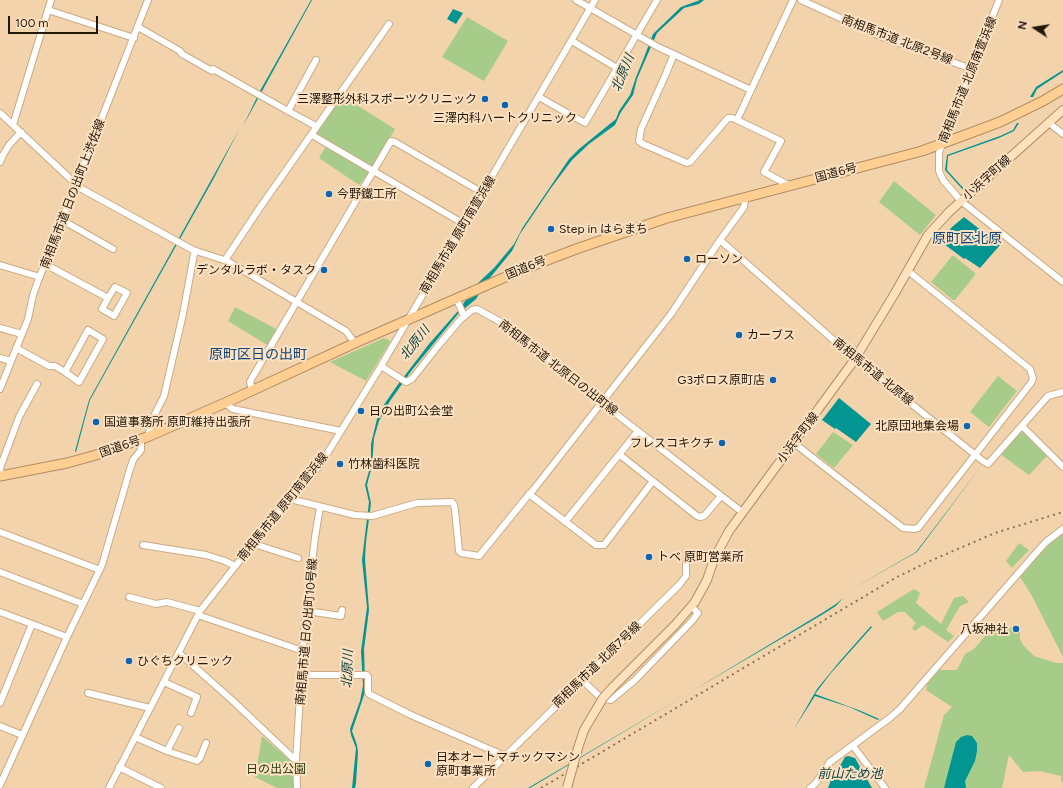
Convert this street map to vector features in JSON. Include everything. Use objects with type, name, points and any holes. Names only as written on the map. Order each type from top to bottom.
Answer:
[{"type":"highway","name":"国道6号","points":[[1,476],[67,464],[144,438],[225,403],[355,342],[460,300],[489,284],[526,268],[606,238],[667,218],[922,151],[1000,122],[1043,101],[1063,89]]},
{"type":"main road","name":"小浜字町線","points":[[567,788],[584,730],[603,698],[675,625],[691,606],[707,580],[714,559],[729,531],[855,359],[928,235],[937,224],[961,201],[1063,110]]},
{"type":"street","points":[[13,124],[50,0]]},
{"type":"street","name":"南相馬市道 日の出町上渋佐線","points":[[0,389],[28,319],[33,295],[148,0]]},
{"type":"street","points":[[576,0],[648,42],[751,90]]},
{"type":"street","name":"南相馬市道 原町南萱浜線","points":[[108,788],[199,613],[235,566],[320,465],[381,366],[449,247],[483,193],[595,0]]},
{"type":"street","points":[[539,97],[584,123],[657,0]]},
{"type":"street","points":[[737,120],[793,0]]},
{"type":"street","name":"南相馬市道 北原2号線","points":[[801,0],[882,37],[972,69]]},
{"type":"street","name":"南相馬市道 北原南萱浜線","points":[[999,0],[942,144],[939,153],[939,171],[943,180],[961,201],[1063,282]]},
{"type":"street","points":[[48,10],[134,38]]},
{"type":"street","points":[[225,260],[261,206],[389,24]]},
{"type":"street","points":[[138,27],[180,51],[182,54],[314,125],[316,128]]},
{"type":"street","points":[[572,41],[617,68]]},
{"type":"street","points":[[674,54],[641,129],[639,141],[687,163],[690,162],[728,118],[732,118],[781,141],[764,172],[790,186]]},
{"type":"street","points":[[288,111],[316,60]]},
{"type":"street","points":[[0,113],[76,185],[196,251],[225,260],[346,331],[351,335],[355,342]]},
{"type":"street","points":[[1049,123],[1063,134]]},
{"type":"street","points":[[0,162],[2,155],[9,145],[21,132]]},
{"type":"street","points":[[312,135],[464,224]]},
{"type":"street","points":[[252,390],[250,382],[252,378],[298,302],[391,141],[396,142],[483,193]]},
{"type":"street","points":[[290,499],[364,516],[372,516],[417,503],[452,502],[455,510],[459,551],[461,554],[479,556],[530,494],[671,314],[720,240],[744,207],[745,198]]},
{"type":"street","points":[[62,220],[113,249]]},
{"type":"street","name":"南相馬市道 北原線","points":[[720,240],[855,359],[988,464],[1048,396],[1063,392]]},
{"type":"street","points":[[0,785],[67,637],[100,570],[133,460],[141,450],[144,438],[164,396],[183,314],[194,254],[196,251]]},
{"type":"street","points":[[45,264],[108,298]]},
{"type":"street","points":[[0,265],[40,277]]},
{"type":"street","points":[[794,443],[903,528],[918,528],[1031,383],[1033,373],[1030,368],[908,270]]},
{"type":"street","points":[[115,287],[127,293],[114,316],[102,309],[108,298],[115,287]]},
{"type":"street","points":[[381,366],[406,382],[412,379],[463,315],[460,300]]},
{"type":"street","name":"南相馬市道 北原日の出町線","points":[[463,315],[477,309],[506,325],[602,403],[742,512]]},
{"type":"street","points":[[0,328],[22,334]]},
{"type":"street","points":[[16,348],[49,366],[55,366],[79,382],[103,340],[88,330],[65,372]]},
{"type":"street","points":[[0,358],[11,361]]},
{"type":"street","points":[[1,476],[0,468],[16,424],[27,400],[37,384]]},
{"type":"street","points":[[225,403],[233,409],[341,431]]},
{"type":"street","points":[[1022,426],[1063,467]]},
{"type":"street","points":[[565,522],[638,431]]},
{"type":"street","points":[[620,455],[697,516],[702,517],[705,515],[721,496]]},
{"type":"street","points":[[530,494],[596,545],[604,544],[653,481]]},
{"type":"street","name":"南相馬市道 日の出町10号線","points":[[297,788],[296,760],[303,651],[315,537],[320,507]]},
{"type":"street","points":[[810,788],[816,783],[830,762],[891,718],[900,709],[1036,553],[1046,542],[1063,529]]},
{"type":"street","points":[[0,532],[100,570]]},
{"type":"street","points":[[254,544],[298,558]]},
{"type":"street","points":[[143,545],[210,556],[235,566]]},
{"type":"street","name":"南相馬市道 北原7号線","points":[[473,788],[684,580],[687,572],[686,562],[688,557],[697,553],[706,554],[714,559]]},
{"type":"street","points":[[0,572],[83,604]]},
{"type":"street","points":[[129,597],[156,604],[167,602],[303,651]]},
{"type":"street","points":[[582,680],[601,698],[611,700],[635,680],[692,621],[698,613],[691,606]]},
{"type":"street","points":[[307,611],[341,616],[342,610]]},
{"type":"street","points":[[0,612],[67,637]]},
{"type":"street","points":[[0,703],[32,624]]},
{"type":"street","points":[[179,653],[296,760]]},
{"type":"street","points":[[302,675],[364,675],[368,677],[369,694],[418,719],[505,756]]},
{"type":"street","points":[[164,682],[197,697],[190,712]]},
{"type":"street","points":[[88,693],[150,708]]},
{"type":"street","points":[[0,726],[22,735]]},
{"type":"street","points":[[167,751],[178,728]]},
{"type":"street","points":[[135,737],[167,751],[197,761],[200,758],[206,743]]},
{"type":"street","points":[[853,746],[884,788]]},
{"type":"street","points":[[119,767],[161,788]]},
{"type":"green space","points":[[467,17],[508,41],[484,81],[442,57]]},
{"type":"green space","points":[[342,96],[395,129],[372,169],[316,135]]},
{"type":"green space","points":[[326,146],[369,173],[359,185],[319,158]]},
{"type":"green space","points":[[894,181],[936,215],[920,235],[879,202]]},
{"type":"green space","points":[[952,256],[975,273],[955,300],[931,282]]},
{"type":"green space","points":[[235,307],[278,330],[269,346],[228,321]]},
{"type":"green space","points":[[384,338],[390,342],[366,381],[330,362]]},
{"type":"green space","points":[[998,376],[1017,391],[989,427],[970,412]]},
{"type":"green space","points":[[1022,431],[1048,455],[1029,475],[1000,454]]},
{"type":"green space","points":[[833,432],[853,445],[834,468],[816,454]]},
{"type":"green space","points":[[1063,533],[1063,657],[1018,572],[1044,542]]},
{"type":"green space","points":[[1019,543],[1029,550],[1012,568],[1006,561]]},
{"type":"green space","points":[[914,589],[920,593],[916,603],[941,624],[954,598],[963,596],[969,602],[960,606],[946,630],[954,636],[948,642],[923,625],[915,631],[912,628],[916,623],[905,612],[898,612],[883,621],[877,612]]},
{"type":"green space","points":[[998,621],[1020,632],[1020,639],[1023,645],[1034,656],[1056,663],[1063,663],[1063,782],[1061,781],[1061,776],[1039,771],[1023,772],[1009,755],[1002,788],[924,788],[944,715],[952,707],[926,690],[928,680],[938,670],[957,670],[965,654],[974,649]]},
{"type":"green space","name":"日の出公園","points":[[262,736],[293,763],[295,788],[277,788],[255,777]]},
{"type":"water","points":[[312,0],[243,126],[260,91]]},
{"type":"water","points":[[704,0],[699,4],[684,8],[657,33],[637,79],[633,95],[621,112],[615,125],[589,144],[572,160],[520,234],[512,251],[489,279],[476,299],[458,314],[412,370],[390,401],[379,421],[374,438],[372,466],[367,485],[371,503],[365,559],[369,610],[364,649],[365,692],[352,731],[358,752],[356,783],[355,788],[352,788],[356,748],[350,729],[360,701],[363,686],[361,651],[367,607],[362,560],[369,502],[365,485],[371,464],[371,444],[377,419],[383,406],[429,344],[458,311],[478,283],[494,268],[514,244],[523,227],[569,159],[616,119],[619,111],[630,95],[653,34],[681,7]]},
{"type":"water","points":[[453,9],[463,13],[456,24],[447,19]]},
{"type":"water","points":[[1063,70],[1063,72],[1037,89],[1033,97],[1030,97],[1036,87]]},
{"type":"water","points":[[1017,123],[1019,123],[1014,131],[999,138],[948,156],[947,170],[965,190],[964,191],[945,170],[947,155],[1000,136],[1013,130]]},
{"type":"water","points":[[240,128],[214,178],[90,400],[76,452],[75,451],[89,400]]},
{"type":"water","points":[[964,217],[1000,245],[980,268],[965,258],[964,259],[940,241],[952,227]]},
{"type":"water","points":[[839,398],[871,424],[856,442],[822,420]]},
{"type":"water","points":[[982,465],[917,552],[848,591],[916,552]]},
{"type":"water","points":[[843,598],[836,606],[820,616],[692,691],[822,613]]},
{"type":"water","points":[[871,626],[872,627],[831,673],[815,694],[861,711],[879,719],[878,720],[849,707],[815,696],[794,729],[817,689]]},
{"type":"water","points":[[687,694],[530,788],[528,788],[562,768]]},
{"type":"water","points":[[967,735],[972,736],[977,743],[977,751],[975,761],[965,781],[966,788],[944,788],[956,742],[961,737]]},
{"type":"water","name":"前山ため池","points":[[848,756],[855,758],[872,788],[828,788],[832,777],[845,757]]},
{"type":"railway","points":[[541,788],[897,577],[995,533],[1063,512]]},
{"type":"place","name":"三澤整形外科スポーツクリニック","points":[[485,99]]},
{"type":"place","name":"三澤内科ハートクリニック","points":[[505,105]]},
{"type":"place","name":"今野鐵工所","points":[[329,194]]},
{"type":"place","name":"Step in はらまち","points":[[551,229]]},
{"type":"place","name":"ローソン","points":[[687,259]]},
{"type":"place","name":"デンタルラボ・タスク","points":[[324,270]]},
{"type":"place","name":"カーブス","points":[[739,335]]},
{"type":"place","name":"G3ポロス原町店","points":[[773,380]]},
{"type":"place","name":"日の出町公会堂","points":[[361,411]]},
{"type":"place","name":"国道事務所 原町維持出張所","points":[[96,422]]},
{"type":"place","name":"北原団地集会場","points":[[967,426]]},
{"type":"place","name":"フレスコキクチ","points":[[722,443]]},
{"type":"place","name":"竹林歯科医院","points":[[340,464]]},
{"type":"place","name":"トベ 原町営業所","points":[[649,557]]},
{"type":"place","name":"八坂神社","points":[[1016,629]]},
{"type":"place","name":"ひぐちクリニック","points":[[129,661]]},
{"type":"place","name":"日本オートマチックマシン 原町事業所","points":[[428,764]]},
{"type":"district","name":"原町区北原","points":[[967,239]]},
{"type":"district","name":"原町区日の出町","points":[[258,355]]},
{"type":"water label","name":"北原川","points":[[623,73]]},
{"type":"water label","name":"北原川","points":[[415,343]]},
{"type":"water label","name":"北原川","points":[[348,669]]}]
